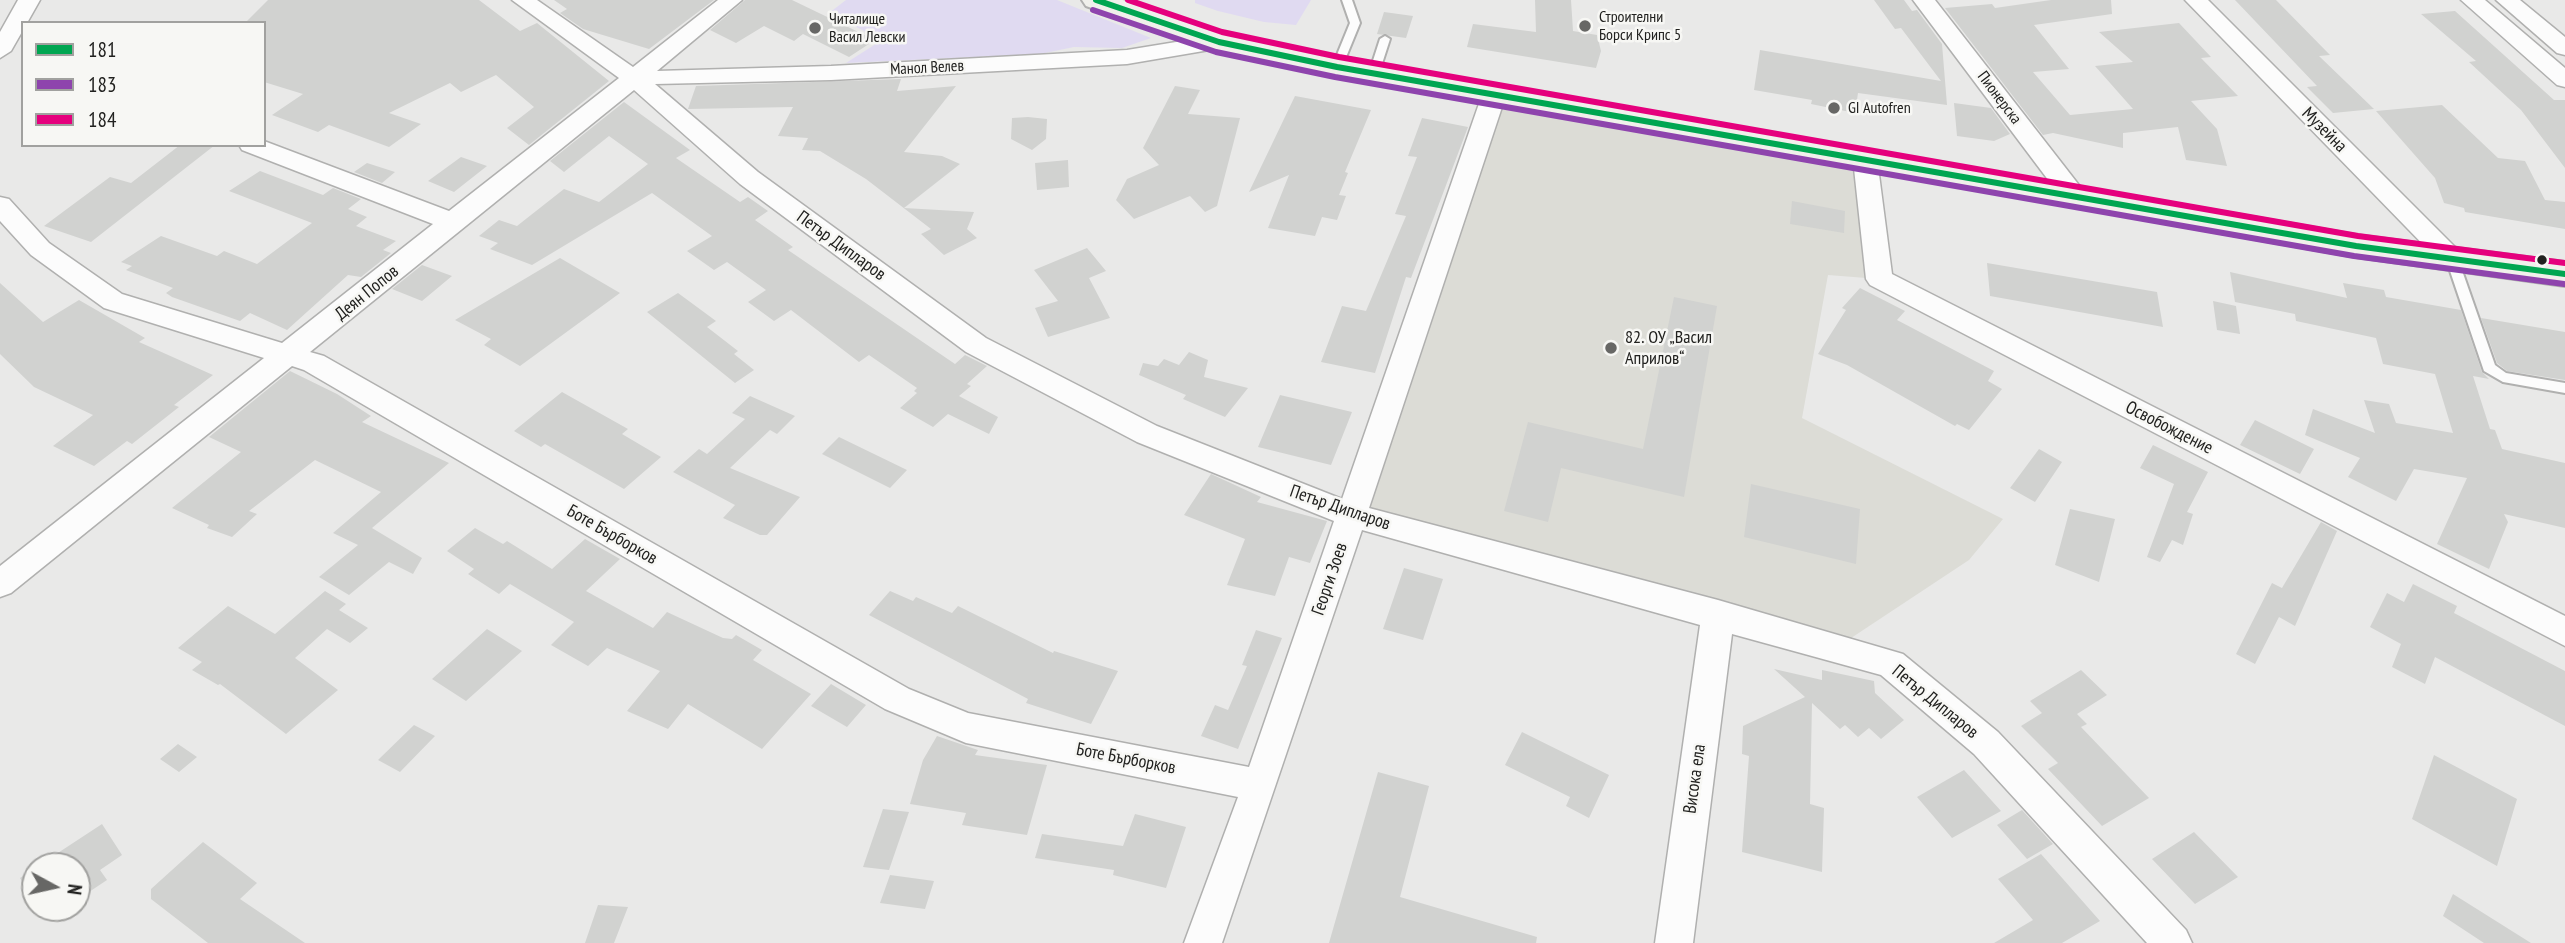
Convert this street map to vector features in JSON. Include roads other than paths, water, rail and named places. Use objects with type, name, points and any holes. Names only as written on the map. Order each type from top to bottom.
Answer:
[{"type":"main road","points":[[1096,0],[1219,42],[1374,74],[2356,246],[2565,274]]},
{"type":"street","points":[[0,51],[29,0]]},
{"type":"street","name":"Петър Дипларов","points":[[523,0],[634,78],[749,178],[975,345],[1147,434],[1351,515],[1718,614],[1891,664],[1986,743],[2173,943]]},
{"type":"street","name":"Деян Попов","points":[[0,584],[732,0]]},
{"type":"street","name":"Пионерска","points":[[1924,0],[2073,195]]},
{"type":"street","name":"Музейна","points":[[2196,0],[2452,260]]},
{"type":"street","points":[[2472,0],[2565,80]]},
{"type":"street","points":[[2507,0],[2565,48]]},
{"type":"street","name":"Манол Велев","points":[[634,78],[831,73],[1127,57],[1219,42]]},
{"type":"street","name":"Георги Зоев","points":[[1203,943],[1260,785],[1494,95]]},
{"type":"street","points":[[256,147],[455,222]]},
{"type":"street","name":"Освобождение","points":[[1866,159],[1879,279],[2565,632]]},
{"type":"street","name":"Боте Бърборков","points":[[0,205],[40,249],[113,301],[314,363],[897,699],[966,728],[1260,785]]},
{"type":"street","name":"Висока ела","points":[[1674,943],[1718,614]]},
{"type":"lane","points":[[1338,67],[1355,23],[1348,0]]},
{"type":"lane","points":[[1374,74],[1385,39]]},
{"type":"lane","points":[[2452,260],[2489,368],[2503,377],[2565,388]]},
{"type":"place","name":"Строителни Борси Крипс 5","points":[[1585,26]]},
{"type":"place","name":"Читалище Васил Левски","points":[[815,28]]},
{"type":"place","name":"GI Autofren","points":[[1834,108]]},
{"type":"place","name":"82. ОУ „Васил Априлов“","points":[[1611,348]]}]
